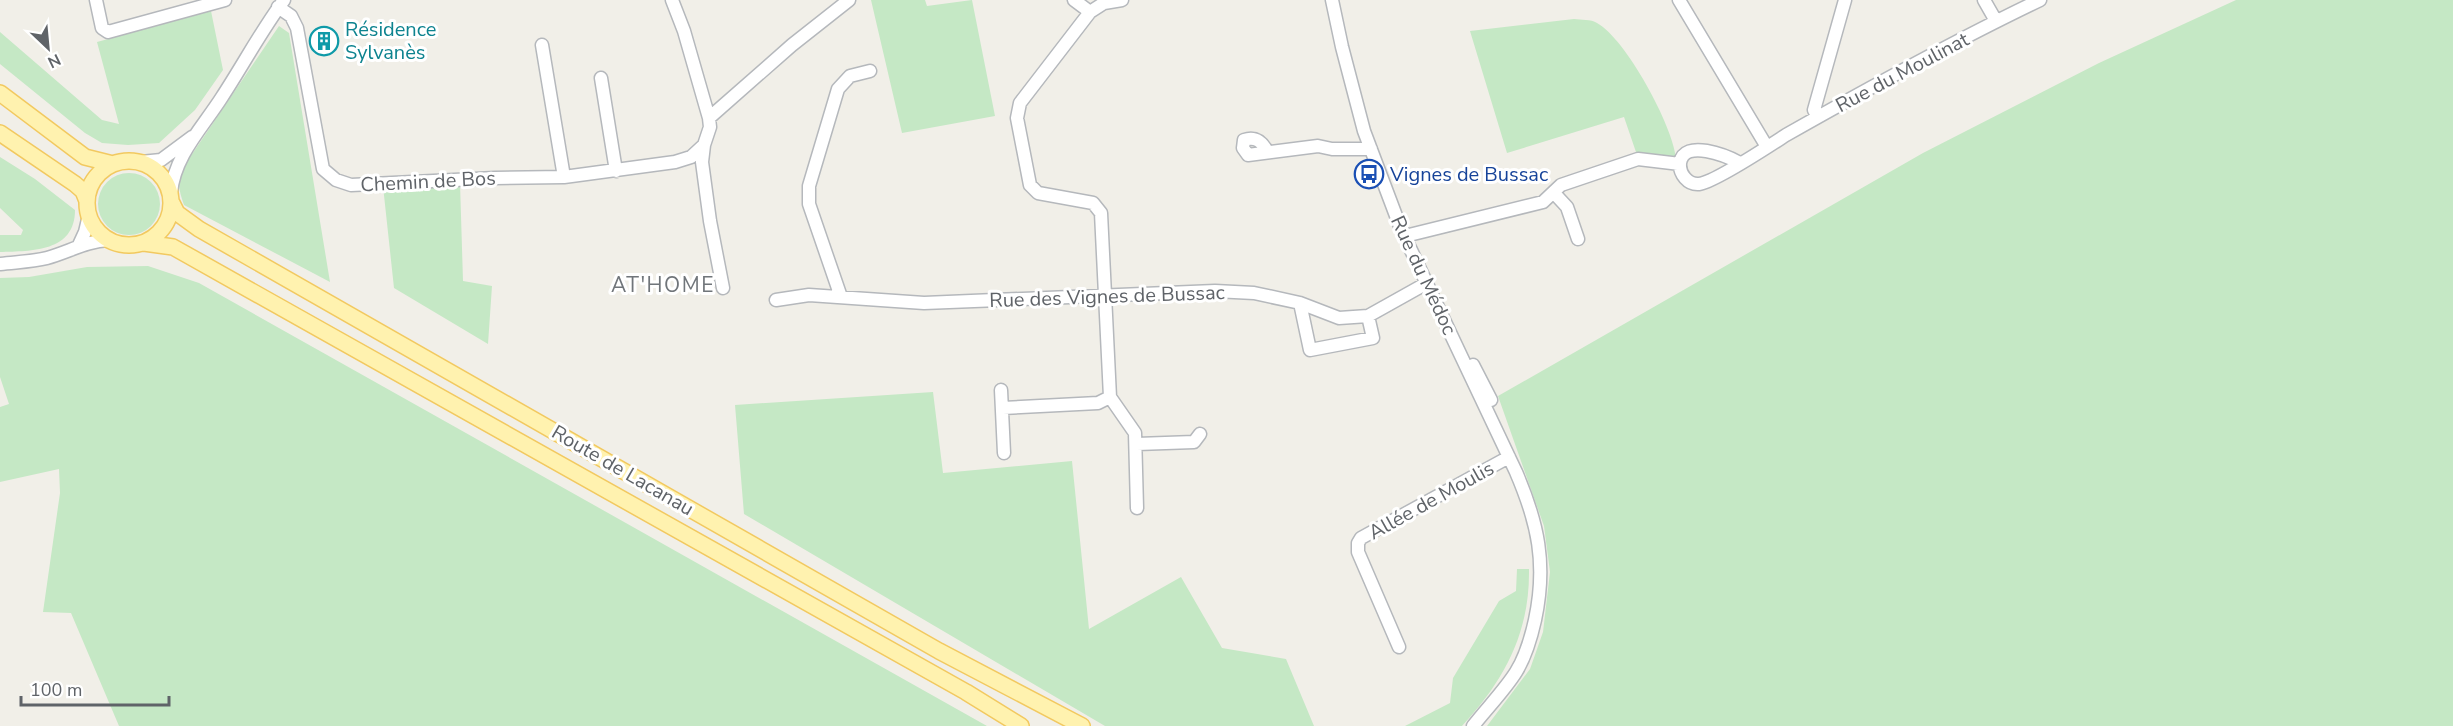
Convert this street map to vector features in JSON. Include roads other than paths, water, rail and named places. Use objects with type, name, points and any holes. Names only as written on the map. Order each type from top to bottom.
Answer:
[{"type":"main road","points":[[0,93],[85,157],[112,164],[127,161],[141,162],[160,174],[171,198],[170,216],[164,227],[144,243],[120,244],[109,240],[93,225],[83,191],[0,133]]},
{"type":"main road","points":[[88,208],[95,179],[112,164]]},
{"type":"main road","name":"Route de Lacanau","points":[[171,198],[184,220],[199,229],[939,651],[1082,726]]},
{"type":"main road","name":"Route de Lacanau","points":[[144,243],[172,247],[1022,726]]},
{"type":"street","points":[[96,0],[102,28],[108,32],[225,0]]},
{"type":"street","points":[[672,0],[684,31],[709,118],[710,127],[704,145],[704,174],[723,288]]},
{"type":"street","points":[[709,118],[792,45],[849,0]]},
{"type":"street","points":[[1074,0],[1090,12]]},
{"type":"street","points":[[1122,0],[1104,3],[1090,12],[1020,103],[1017,118],[1030,185],[1038,193],[1093,203],[1101,213],[1110,397],[1135,433],[1137,508]]},
{"type":"street","name":"Rue du Médoc","points":[[1332,0],[1354,96],[1371,149],[1405,236],[1509,457],[1536,526],[1541,550],[1540,591],[1532,633],[1522,660],[1506,685],[1473,726]]},
{"type":"street","points":[[1679,0],[1767,147]]},
{"type":"street","points":[[1818,117],[1814,110],[1845,0]]},
{"type":"street","points":[[1984,0],[1996,21]]},
{"type":"street","name":"Rue du Moulinat","points":[[1680,164],[1682,174],[1687,181],[1700,184],[1818,117],[1996,21],[2040,0]]},
{"type":"street","points":[[171,198],[174,173],[195,134],[221,99],[281,4]]},
{"type":"street","name":"Chemin de Bos","points":[[281,4],[295,21],[323,169],[336,180],[351,185],[564,177],[675,162],[691,157],[704,145]]},
{"type":"street","points":[[542,45],[564,177]]},
{"type":"street","points":[[841,297],[810,204],[809,186],[838,89],[850,76],[870,71]]},
{"type":"street","points":[[601,78],[616,171]]},
{"type":"street","points":[[141,162],[161,160],[195,134]]},
{"type":"street","points":[[1267,151],[1318,146],[1332,149],[1371,149]]},
{"type":"street","points":[[1405,236],[1543,202],[1561,185],[1638,159],[1680,164],[1689,151],[1696,150],[1729,157],[1740,163]]},
{"type":"street","points":[[1554,193],[1567,207],[1578,239]]},
{"type":"street","points":[[79,245],[85,231],[88,208]]},
{"type":"street","points":[[0,264],[44,258],[79,245],[109,240]]},
{"type":"street","name":"Rue des Vignes de Bussac","points":[[776,300],[809,294],[924,303],[1215,291],[1254,293],[1300,303],[1339,318],[1368,316],[1427,283]]},
{"type":"street","points":[[1300,303],[1310,350],[1373,338],[1368,316]]},
{"type":"street","points":[[1001,390],[1004,453]]},
{"type":"street","points":[[1003,408],[1098,403],[1110,397]]},
{"type":"street","points":[[1137,444],[1194,442],[1200,434]]},
{"type":"street","name":"Allée de Moulis","points":[[1398,647],[1358,552],[1358,543],[1361,538],[1509,457]]},
{"type":"place","name":"Résidence Sylvanès","points":[[324,41]]},
{"type":"place","name":"Vignes de Bussac","points":[[1369,174]]},
{"type":"district","name":"AT'HOME","points":[[663,285]]}]
